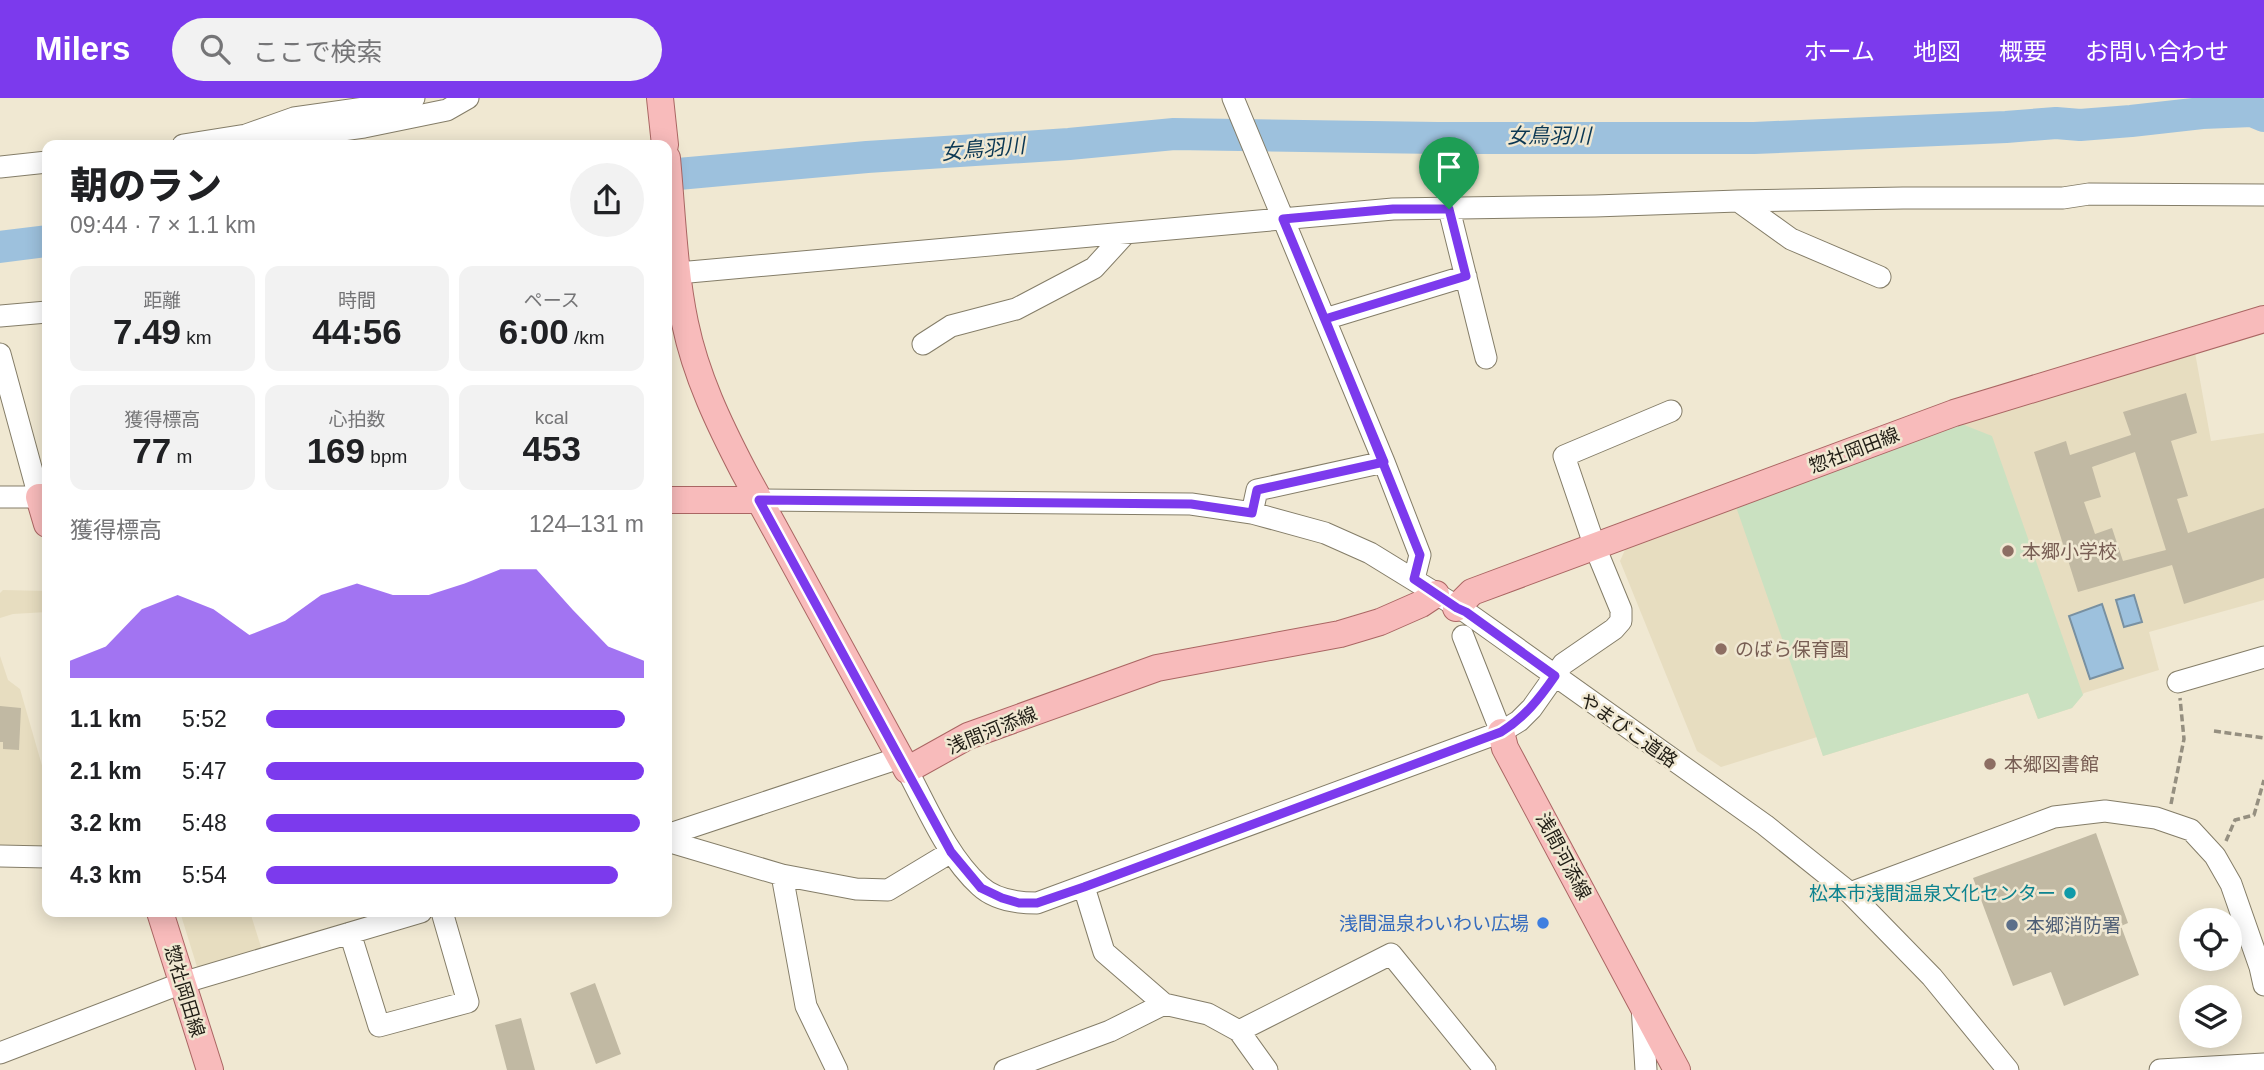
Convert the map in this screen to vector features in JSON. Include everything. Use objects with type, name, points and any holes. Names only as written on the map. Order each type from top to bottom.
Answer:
[{"type":"main road","points":[[660,98],[664,140]]},
{"type":"main road","points":[[672,238],[674,270],[685,322],[699,373],[720,426],[903,764]]},
{"type":"main road","name":"惣社岡田線","points":[[1446,601],[1954,413],[2264,319]]},
{"type":"main road","points":[[672,500],[759,500]]},
{"type":"main road","name":"浅間河添線","points":[[903,764],[968,736],[1157,668],[1340,634],[1380,622],[1422,604],[1446,601]]},
{"type":"main road","name":"浅間河添線","points":[[1501,732],[1511,760],[1677,1070]]},
{"type":"main road","name":"惣社岡田線","points":[[162,917],[210,1070]]},
{"type":"street","points":[[214,140],[246,135],[294,118],[414,98]]},
{"type":"street","points":[[246,135],[291,137],[364,127],[447,110],[468,98]]},
{"type":"street","points":[[1233,98],[1420,555],[1414,579]]},
{"type":"street","points":[[0,167],[42,163]]},
{"type":"street","points":[[674,270],[1126,233],[1281,214],[1738,201],[2063,198],[2089,194],[2264,195]]},
{"type":"street","points":[[1738,201],[1791,239],[1880,277]]},
{"type":"street","points":[[1449,209],[1486,358]]},
{"type":"street","points":[[923,344],[951,326],[1016,309],[1094,268],[1126,233]]},
{"type":"street","points":[[1325,319],[1466,276]]},
{"type":"street","points":[[0,316],[42,312]]},
{"type":"street","points":[[0,354],[8,416],[42,495]]},
{"type":"street","points":[[672,833],[903,764],[951,852],[981,888],[1019,903],[1037,903],[1501,732],[1519,721],[1532,708],[1563,664],[1615,629],[1621,621],[1621,610],[1595,547],[1564,456],[1671,411]]},
{"type":"street","points":[[1252,513],[1257,490],[1384,462]]},
{"type":"street","points":[[0,497],[42,497]]},
{"type":"street","name":"やまびこ道路","points":[[759,500],[1191,504],[1252,513],[1325,533],[1370,553],[1466,612],[1765,825],[1850,893],[1932,977],[2008,1070]]},
{"type":"street","name":"浅間河添線","points":[[1463,636],[1501,732]]},
{"type":"street","points":[[2178,682],[2264,657]]},
{"type":"street","points":[[1850,893],[2054,817],[2105,811],[2156,818],[2191,831],[2215,856],[2257,934],[2264,985]]},
{"type":"street","points":[[672,842],[782,875],[856,889],[888,890],[951,852]]},
{"type":"street","points":[[0,856],[42,856]]},
{"type":"street","points":[[782,875],[806,1006],[837,1070]]},
{"type":"street","points":[[1084,887],[1104,952],[1164,1004],[1208,1014],[1239,1031],[1266,1070]]},
{"type":"street","points":[[0,1053],[182,983],[404,917]]},
{"type":"street","points":[[350,933],[379,1026],[468,1002],[443,917]]},
{"type":"street","points":[[1239,1031],[1391,954],[1485,1070]]},
{"type":"street","points":[[1641,1000],[1646,1070]]},
{"type":"street","points":[[1005,1070],[1110,1031],[1164,1004]]},
{"type":"street","points":[[2161,1070],[2264,1064]]},
{"type":"path","points":[[2167,822],[2185,739],[2178,682]]},
{"type":"path","points":[[2214,731],[2264,738]]},
{"type":"path","points":[[2220,865],[2227,834],[2235,820],[2254,815],[2264,780]]},
{"type":"shaded area","name":"本郷小学校","points":[[2194,347],[2211,441],[2264,433],[2264,600],[2149,632],[2159,670],[2084,693],[2072,708],[2038,719],[2028,693],[1823,756],[1817,737],[1721,767],[1697,751],[1620,561],[1629,541],[1966,417]]},
{"type":"shaded area","points":[[3,590],[42,591],[42,612],[13,614],[0,618],[0,593]]},
{"type":"shaded area","points":[[0,656],[8,680],[20,689],[42,766],[42,849],[0,849]]},
{"type":"shaded area","points":[[182,917],[252,917],[262,950],[198,970]]},
{"type":"green space","points":[[1954,421],[1992,436],[2083,695],[2072,708],[2038,719],[2028,693],[1823,756],[1734,501]]},
{"type":"water","points":[[2134,595],[2142,622],[2124,627],[2116,600]]},
{"type":"water","points":[[2102,604],[2123,668],[2090,679],[2069,616]]},
{"type":"building","points":[[2186,393],[2197,433],[2171,441],[2188,496],[2177,499],[2188,533],[2264,508],[2264,578],[2184,604],[2172,565],[2078,592],[2034,452],[2066,441],[2070,455],[2131,435],[2123,412]],"holes":[[[2135,452],[2166,550],[2123,561],[2112,528],[2095,534],[2084,502],[2101,497],[2092,467]]]},
{"type":"building","points":[[0,706],[21,708],[19,750],[3,749],[3,742],[0,742]]},
{"type":"building","name":"松本市浅間温泉文化センター","points":[[2096,833],[2128,923],[2121,926],[2139,975],[2064,1006],[2051,972],[2013,986],[1973,878]]},
{"type":"building","points":[[595,983],[621,1054],[596,1064],[570,993]]},
{"type":"building","points":[[521,1018],[535,1070],[507,1070],[495,1025]]},
{"type":"waterway","name":"女鳥羽川","points":[[672,175],[1174,134],[1438,138],[1754,138],[2056,123],[2080,125],[2202,113],[2252,111],[2264,116]]},
{"type":"waterway","name":"女鳥羽川","points":[[0,247],[42,242]]},
{"type":"place","name":"本郷小学校","points":[[2008,551]]},
{"type":"place","name":"のばら保育園","points":[[1721,649]]},
{"type":"place","name":"本郷図書館","points":[[1990,764]]},
{"type":"place","name":"松本市浅間温泉文化センター","points":[[2070,893]]},
{"type":"place","name":"浅間温泉わいわい広場","points":[[1543,923]]},
{"type":"place","name":"本郷消防署","points":[[2012,925]]},
{"type":"route","points":[[1449,209],[1393,209],[1283,219],[1325,319],[1384,462],[1257,490],[1252,513],[1191,504],[759,500],[951,852],[981,888],[1019,903],[1037,903],[1084,887],[1501,732],[1519,721],[1545,692],[1555,676],[1466,612],[1414,579],[1420,555],[1384,462],[1354,390],[1325,319],[1466,276],[1449,209]]}]
